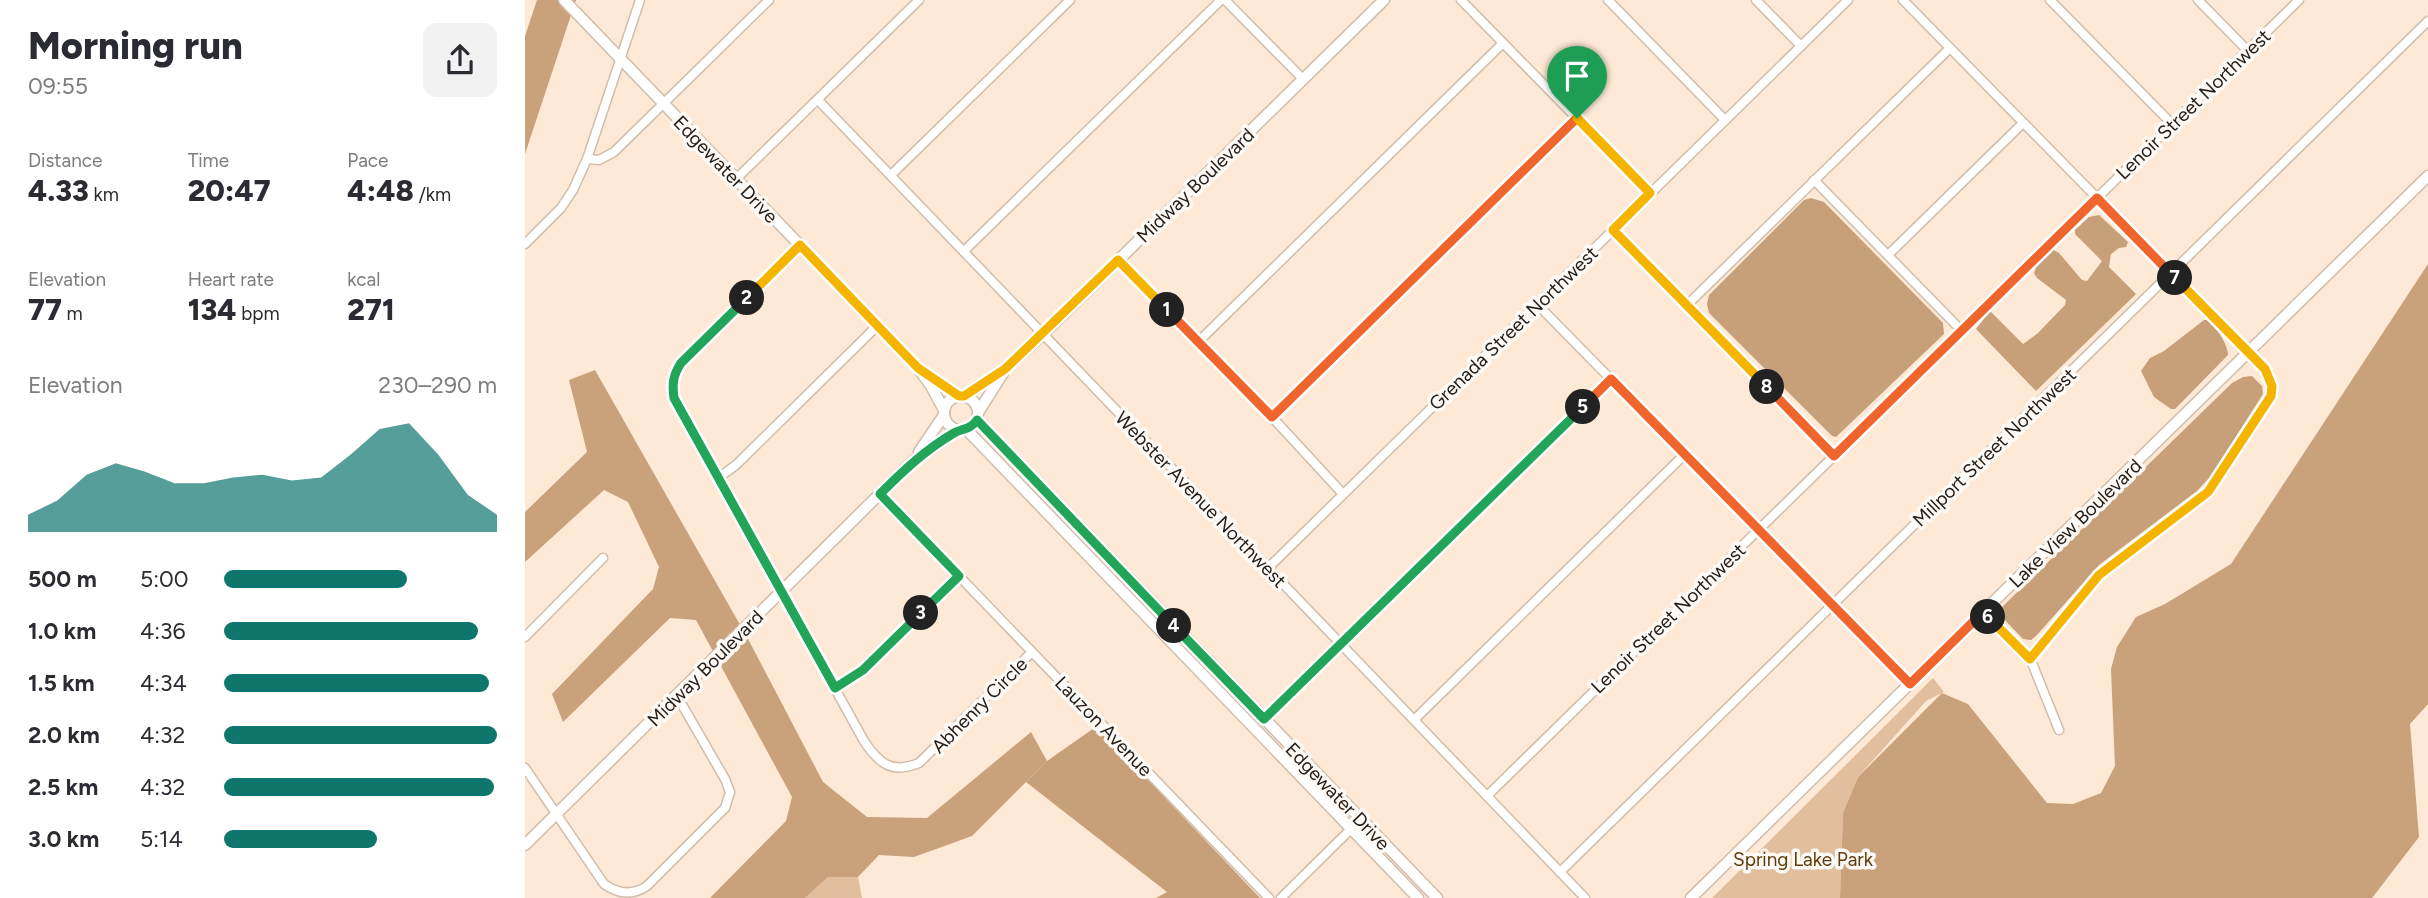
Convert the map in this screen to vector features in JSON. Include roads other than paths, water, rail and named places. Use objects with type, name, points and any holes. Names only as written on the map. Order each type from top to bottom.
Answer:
[{"type":"street","name":"Edgewater Drive","points":[[564,0],[918,368],[944,412]]},
{"type":"street","points":[[525,244],[568,200],[587,159],[640,0]]},
{"type":"street","points":[[587,159],[599,160],[614,152],[769,0]]},
{"type":"street","points":[[736,179],[919,0]]},
{"type":"street","points":[[891,176],[1070,0]]},
{"type":"street","points":[[964,251],[1223,0],[1303,79]]},
{"type":"street","name":"Midway Boulevard","points":[[962,396],[1005,369],[1043,334],[1384,0]]},
{"type":"street","points":[[1461,0],[1650,193]]},
{"type":"street","points":[[1608,0],[1725,120]]},
{"type":"street","points":[[1756,0],[1801,46]]},
{"type":"street","name":"Grenada Street Northwest","points":[[1268,568],[1848,0]]},
{"type":"street","points":[[1903,0],[2249,352],[2270,377],[2272,386],[2271,396],[2214,485],[2202,499],[2099,575],[2030,659]]},
{"type":"street","points":[[2050,0],[2172,124]]},
{"type":"street","points":[[2198,0],[2248,51]]},
{"type":"street","name":"Lenoir Street Northwest","points":[[1487,796],[2299,0]]},
{"type":"street","name":"Millport Street Northwest","points":[[1560,872],[2428,21]]},
{"type":"street","points":[[1198,342],[1503,43]]},
{"type":"street","points":[[1686,306],[1950,48]]},
{"type":"street","name":"Webster Avenue Northwest","points":[[818,100],[1585,898]]},
{"type":"street","points":[[1272,417],[1577,118]]},
{"type":"street","points":[[1888,256],[2024,123]]},
{"type":"street","name":"Lake View Boulevard","points":[[1691,898],[2428,176]]},
{"type":"street","points":[[1814,180],[1962,331]]},
{"type":"street","points":[[1613,230],[1834,456]]},
{"type":"street","name":"Abhenry Circle","points":[[800,245],[681,363],[674,374],[672,386],[674,398],[864,741],[885,765],[896,768],[919,763],[1032,652]]},
{"type":"street","points":[[1118,260],[1272,417],[1343,494]]},
{"type":"street","points":[[1537,304],[1910,684]]},
{"type":"street","points":[[718,478],[736,465],[877,326]]},
{"type":"street","name":"Edgewater Drive","points":[[918,368],[962,396]]},
{"type":"street","name":"Midway Boulevard","points":[[978,416],[1005,369]]},
{"type":"street","points":[[1264,719],[1611,379]]},
{"type":"street","points":[[962,396],[975,403],[978,416],[963,430],[947,423],[944,412],[951,399],[962,396]]},
{"type":"street","name":"Midway Boulevard","points":[[525,845],[913,461],[944,412]]},
{"type":"street","name":"Edgewater Drive","points":[[978,416],[1437,898]]},
{"type":"street","name":"Edgewater Drive","points":[[963,430],[1418,898]]},
{"type":"street","name":"Midway Boulevard","points":[[913,461],[963,430]]},
{"type":"street","points":[[1414,720],[1685,454]]},
{"type":"street","name":"Lauzon Avenue","points":[[880,494],[1269,898]]},
{"type":"street","points":[[525,637],[603,558]]},
{"type":"street","points":[[835,688],[863,670],[959,576]]},
{"type":"street","points":[[1983,612],[2030,659],[2059,730]]},
{"type":"street","points":[[525,768],[604,884],[612,890],[630,893],[647,886],[725,808],[730,792],[677,696]]},
{"type":"street","points":[[1281,898],[1351,829]]},
{"type":"park label","name":"Spring Lake Park","points":[[1803,859]]}]
